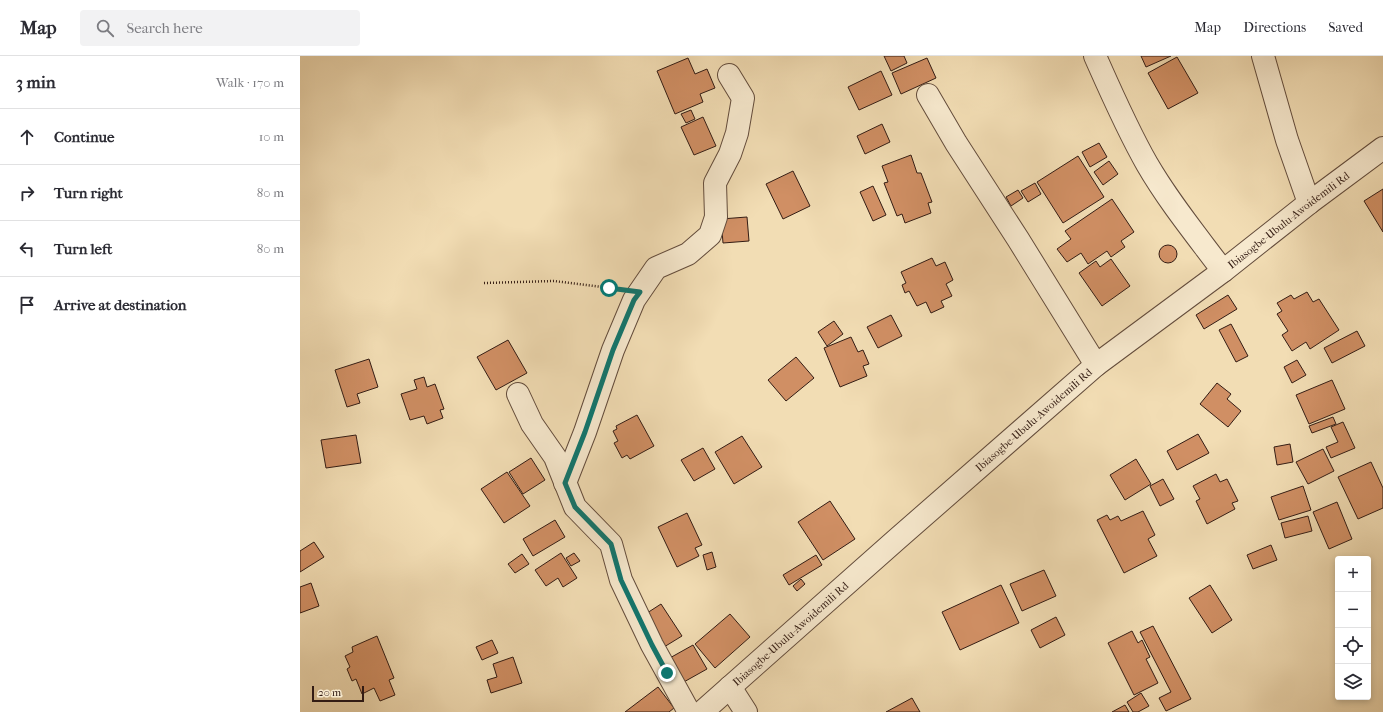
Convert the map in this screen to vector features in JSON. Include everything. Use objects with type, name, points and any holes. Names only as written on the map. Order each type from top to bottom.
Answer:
[{"type":"street","points":[[1095,56],[1124,122],[1148,164],[1183,218],[1224,271]]},
{"type":"street","points":[[1263,56],[1287,140],[1309,203]]},
{"type":"street","points":[[565,483],[585,432],[613,350],[634,300],[656,268],[688,254],[710,235],[716,217],[715,183],[730,154],[737,133],[743,98],[729,75]]},
{"type":"street","points":[[928,95],[956,143],[1018,239],[1096,365]]},
{"type":"street","name":"Ibiasogbe-Ubulu-Awoidemili Rd","points":[[702,712],[902,534],[1096,365],[1224,271],[1309,203],[1383,148]]},
{"type":"street","points":[[518,394],[532,424],[554,457],[575,507],[611,544],[621,580],[652,645],[689,712]]},
{"type":"street","points":[[730,688],[746,712]]},
{"type":"path","points":[[484,283],[554,281],[640,292]]},
{"type":"building","points":[[884,56],[904,56],[907,63],[891,71]]},
{"type":"building","points":[[1141,56],[1171,56],[1146,67]]},
{"type":"building","points":[[1177,57],[1198,93],[1168,109],[1148,73]]},
{"type":"building","points":[[688,58],[695,74],[707,69],[715,88],[700,94],[703,102],[675,114],[657,71]]},
{"type":"building","points":[[927,58],[936,78],[901,94],[892,73]]},
{"type":"building","points":[[881,71],[892,95],[859,110],[848,87]]},
{"type":"building","points":[[691,110],[695,119],[686,123],[681,114]]},
{"type":"building","points":[[703,117],[716,146],[694,155],[681,127]]},
{"type":"building","points":[[882,124],[890,142],[865,154],[857,136]]},
{"type":"building","points":[[1099,143],[1107,157],[1090,167],[1082,152]]},
{"type":"building","points":[[911,155],[917,173],[921,173],[932,202],[928,203],[931,213],[905,223],[902,214],[897,216],[884,183],[888,182],[882,166]]},
{"type":"building","points":[[1078,156],[1104,197],[1063,223],[1037,182]]},
{"type":"building","points":[[1109,161],[1118,174],[1103,185],[1094,172]]},
{"type":"building","points":[[793,171],[810,206],[783,219],[766,184]]},
{"type":"building","points":[[1035,183],[1041,194],[1028,202],[1021,191]]},
{"type":"building","points":[[873,186],[886,215],[873,221],[860,192]]},
{"type":"building","points":[[1383,189],[1383,232],[1364,201]]},
{"type":"building","points":[[1018,190],[1023,198],[1011,206],[1006,197]]},
{"type":"building","points":[[1112,199],[1134,232],[1121,241],[1125,247],[1111,257],[1107,251],[1088,264],[1081,253],[1067,262],[1057,249],[1071,239],[1065,231]]},
{"type":"building","points":[[747,217],[749,241],[723,243],[721,219]]},
{"type":"building","points":[[1168,245],[1174,248],[1177,254],[1174,260],[1168,263],[1162,260],[1159,254],[1162,248]]},
{"type":"building","points":[[932,258],[936,266],[945,262],[953,280],[946,284],[952,296],[941,301],[944,307],[931,313],[926,302],[917,306],[909,291],[905,293],[902,285],[906,283],[901,272]]},
{"type":"building","points":[[1111,259],[1130,286],[1102,306],[1079,273],[1096,261],[1100,267]]},
{"type":"building","points":[[1307,292],[1313,302],[1319,299],[1339,330],[1310,349],[1306,342],[1292,351],[1282,335],[1288,331],[1277,314],[1282,311],[1277,303],[1291,295],[1294,299]]},
{"type":"building","points":[[1228,295],[1237,309],[1204,329],[1196,315]]},
{"type":"building","points":[[891,315],[902,336],[878,348],[867,327]]},
{"type":"building","points":[[834,321],[843,334],[827,346],[818,332]]},
{"type":"building","points":[[1231,324],[1248,356],[1236,362],[1219,330]]},
{"type":"building","points":[[1357,331],[1365,346],[1332,363],[1324,348]]},
{"type":"building","points":[[851,337],[858,352],[863,350],[869,364],[863,366],[867,376],[840,387],[824,348]]},
{"type":"building","points":[[508,340],[527,373],[496,390],[477,357]]},
{"type":"building","points":[[796,357],[814,378],[786,401],[768,380]]},
{"type":"building","points":[[369,359],[378,387],[357,394],[360,403],[347,407],[335,370]]},
{"type":"building","points":[[1297,360],[1306,375],[1292,383],[1284,367]]},
{"type":"building","points":[[424,377],[427,387],[435,384],[444,409],[440,410],[443,418],[427,424],[424,416],[410,420],[401,394],[417,389],[414,380]]},
{"type":"building","points":[[1332,380],[1345,409],[1309,424],[1296,395]]},
{"type":"building","points":[[1217,383],[1231,394],[1227,399],[1241,411],[1228,427],[1200,404]]},
{"type":"building","points":[[637,415],[654,446],[630,459],[627,455],[622,458],[614,443],[618,441],[613,431],[617,429],[616,426]]},
{"type":"building","points":[[1333,417],[1336,424],[1312,433],[1309,426]]},
{"type":"building","points":[[1343,422],[1355,448],[1331,458],[1326,447],[1338,442],[1331,427]]},
{"type":"building","points":[[1198,434],[1209,453],[1177,470],[1167,451]]},
{"type":"building","points":[[356,435],[361,463],[326,468],[321,440]]},
{"type":"building","points":[[742,436],[762,467],[734,484],[715,452]]},
{"type":"building","points":[[1290,444],[1293,462],[1277,465],[1274,447]]},
{"type":"building","points":[[703,448],[715,469],[694,481],[681,460]]},
{"type":"building","points":[[1323,449],[1334,471],[1308,484],[1296,462]]},
{"type":"building","points":[[531,458],[545,480],[523,494],[509,472]]},
{"type":"building","points":[[1136,459],[1151,484],[1125,500],[1110,475]]},
{"type":"building","points":[[1371,462],[1383,488],[1383,508],[1358,519],[1338,477]]},
{"type":"building","points":[[507,472],[530,506],[504,523],[481,489]]},
{"type":"building","points":[[1216,474],[1220,482],[1227,479],[1238,501],[1232,503],[1235,509],[1207,524],[1196,501],[1200,499],[1193,486]]},
{"type":"building","points":[[1163,479],[1174,499],[1160,506],[1150,486]]},
{"type":"building","points":[[1303,486],[1311,510],[1279,520],[1271,497]]},
{"type":"building","points":[[830,501],[855,539],[823,560],[798,522]]},
{"type":"building","points":[[1337,502],[1352,539],[1329,549],[1313,512]]},
{"type":"building","points":[[1143,511],[1155,535],[1148,539],[1157,556],[1124,573],[1097,520],[1107,515],[1110,520],[1118,516],[1121,521]]},
{"type":"building","points":[[687,513],[702,545],[695,548],[699,556],[677,567],[658,527]]},
{"type":"building","points":[[1308,516],[1312,531],[1285,538],[1281,523]]},
{"type":"building","points":[[555,520],[565,537],[533,556],[523,539]]},
{"type":"building","points":[[314,542],[324,557],[300,572],[300,551]]},
{"type":"building","points":[[1271,545],[1277,560],[1253,569],[1247,555]]},
{"type":"building","points":[[712,552],[716,567],[707,570],[703,555]]},
{"type":"building","points":[[561,553],[577,578],[563,587],[558,578],[546,586],[535,570]]},
{"type":"building","points":[[574,553],[580,561],[571,566],[566,558]]},
{"type":"building","points":[[522,554],[529,564],[515,573],[508,564]]},
{"type":"building","points":[[816,555],[822,565],[789,585],[783,575]]},
{"type":"building","points":[[1044,570],[1056,596],[1022,611],[1010,584]]},
{"type":"building","points":[[801,579],[805,584],[797,591],[793,586]]},
{"type":"building","points":[[311,583],[319,606],[300,613],[300,587]]},
{"type":"building","points":[[1001,585],[1019,623],[960,650],[942,612]]},
{"type":"building","points":[[1210,585],[1232,620],[1212,633],[1189,598]]},
{"type":"building","points":[[661,604],[682,636],[664,647],[644,615]]},
{"type":"building","points":[[730,614],[750,637],[715,668],[695,644]]},
{"type":"building","points":[[1056,617],[1065,635],[1040,648],[1031,630]]},
{"type":"building","points":[[1153,626],[1191,699],[1166,711],[1159,698],[1171,692],[1140,632]]},
{"type":"building","points":[[1132,631],[1138,643],[1142,640],[1150,657],[1146,659],[1158,683],[1134,695],[1108,643]]},
{"type":"building","points":[[377,636],[394,678],[389,680],[395,695],[380,701],[374,688],[362,694],[356,679],[352,681],[347,669],[350,667],[345,656],[353,652],[352,647]]},
{"type":"building","points":[[492,640],[498,653],[482,660],[476,647]]},
{"type":"building","points":[[693,645],[707,669],[682,683],[668,659]]},
{"type":"building","points":[[513,657],[522,683],[491,693],[487,680],[497,677],[493,664]]},
{"type":"building","points":[[658,687],[674,708],[669,712],[625,712]]},
{"type":"building","points":[[1141,693],[1149,706],[1138,712],[1133,712],[1127,702]]},
{"type":"building","points":[[912,698],[920,712],[886,712]]},
{"type":"building","points":[[1125,705],[1129,712],[1112,712]]},
{"type":"route","points":[[609,288],[640,292],[634,300],[613,350],[585,432],[565,483],[575,507],[611,544],[621,580],[667,673]]}]
